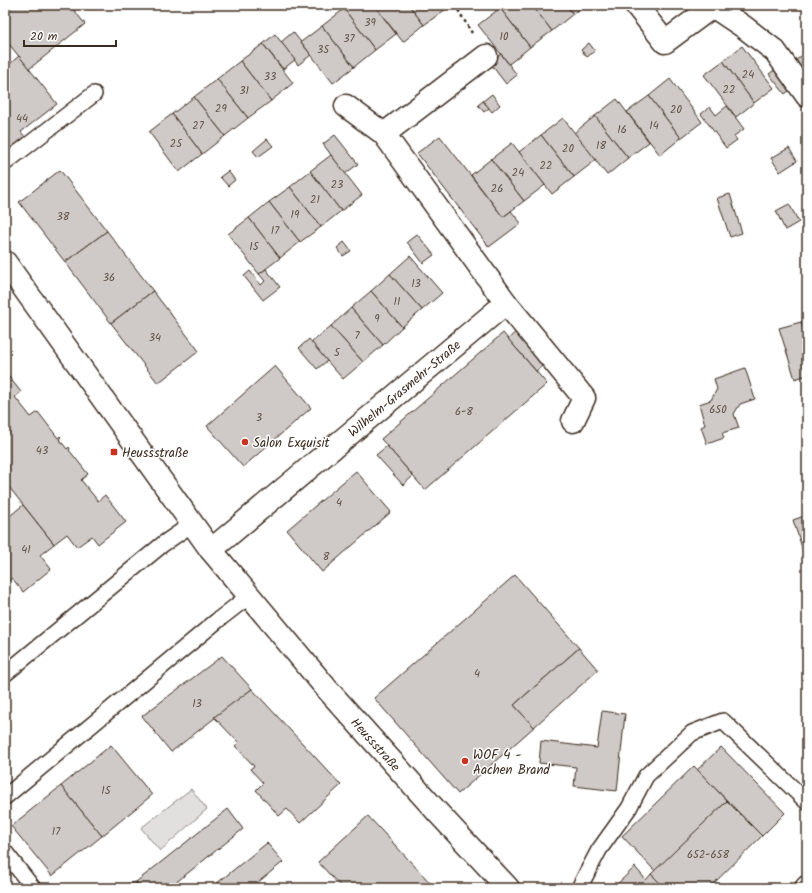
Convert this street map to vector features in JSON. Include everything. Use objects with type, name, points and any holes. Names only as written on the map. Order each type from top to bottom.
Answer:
[{"type":"street","points":[[636,5],[665,42],[711,6],[744,27],[776,51],[807,96]]},
{"type":"street","points":[[384,134],[486,56]]},
{"type":"street","points":[[346,106],[384,134],[506,303],[584,398],[573,421]]},
{"type":"street","name":"Heussstraße","points":[[5,262],[211,550],[327,689],[508,888]]},
{"type":"street","name":"Wilhelm-Grasmehr-Straße","points":[[211,550],[506,303]]},
{"type":"lane","points":[[5,163],[94,94]]},
{"type":"lane","points":[[5,674],[163,544],[192,524]]},
{"type":"lane","points":[[5,797],[211,625],[249,596]]},
{"type":"lane","points":[[579,888],[599,850],[629,808],[646,776],[692,733],[723,721],[807,802]]},
{"type":"lane","points":[[5,852],[33,888]]},
{"type":"path","points":[[455,5],[486,56]]},
{"type":"shaded area","points":[[191,789],[207,809],[160,851],[141,828]]},
{"type":"building","points":[[7,5],[70,5],[85,24],[29,69],[5,39],[5,16],[11,11]]},
{"type":"building","points":[[349,5],[374,5],[396,34],[375,50],[344,9]]},
{"type":"building","points":[[374,5],[409,5],[424,25],[403,42]]},
{"type":"building","points":[[409,5],[443,5],[446,9],[424,25]]},
{"type":"building","points":[[504,5],[532,5],[552,31],[530,47],[500,8]]},
{"type":"building","points":[[532,5],[566,5],[573,14],[552,31]]},
{"type":"building","points":[[566,5],[585,5],[573,14]]},
{"type":"building","points":[[500,8],[530,47],[509,64],[478,25]]},
{"type":"building","points":[[344,9],[375,50],[354,67],[322,26]]},
{"type":"building","points":[[322,26],[354,67],[333,83],[301,42]]},
{"type":"building","points":[[293,32],[311,55],[298,65],[281,42]]},
{"type":"building","points":[[275,34],[295,60],[283,69],[263,44]]},
{"type":"building","points":[[589,43],[595,51],[587,57],[581,50]]},
{"type":"building","points":[[263,44],[293,83],[271,101],[240,61]]},
{"type":"building","points":[[742,46],[774,88],[754,103],[723,61]]},
{"type":"building","points":[[807,51],[807,78],[794,62]]},
{"type":"building","points":[[501,54],[517,75],[506,84],[490,63]]},
{"type":"building","points":[[19,56],[57,104],[21,132],[25,137],[5,153],[5,68]]},
{"type":"building","points":[[240,61],[271,101],[248,118],[217,79]]},
{"type":"building","points":[[723,61],[754,103],[736,117],[704,75]]},
{"type":"building","points":[[780,66],[795,86],[785,94],[769,74]]},
{"type":"building","points":[[217,79],[248,118],[225,136],[194,97]]},
{"type":"building","points":[[670,79],[702,122],[681,138],[649,96]]},
{"type":"building","points":[[492,94],[500,105],[492,112],[483,101]]},
{"type":"building","points":[[649,96],[681,138],[660,155],[627,112]]},
{"type":"building","points":[[194,97],[225,136],[202,154],[172,114]]},
{"type":"building","points":[[617,99],[649,142],[628,158],[595,116]]},
{"type":"building","points":[[483,101],[489,108],[484,112],[478,105]]},
{"type":"building","points":[[727,106],[744,129],[734,136],[737,140],[726,148],[701,114],[710,107],[716,115]]},
{"type":"building","points":[[172,114],[202,154],[179,172],[149,132]]},
{"type":"building","points":[[595,116],[628,158],[607,175],[574,133]]},
{"type":"building","points":[[563,118],[596,160],[574,177],[541,135]]},
{"type":"building","points":[[335,135],[358,164],[345,174],[323,144]]},
{"type":"building","points":[[541,135],[574,177],[552,194],[519,152]]},
{"type":"building","points":[[440,136],[503,217],[511,211],[521,223],[489,247],[417,153]]},
{"type":"building","points":[[267,139],[273,146],[258,157],[253,151]]},
{"type":"building","points":[[512,143],[545,185],[524,201],[491,159]]},
{"type":"building","points":[[789,148],[797,161],[780,172],[771,158]]},
{"type":"building","points":[[331,155],[362,195],[341,211],[310,171]]},
{"type":"building","points":[[491,159],[524,201],[503,217],[471,175]]},
{"type":"building","points":[[60,170],[107,231],[65,262],[19,202]]},
{"type":"building","points":[[228,171],[235,180],[228,186],[220,177]]},
{"type":"building","points":[[310,171],[341,211],[321,227],[290,187]]},
{"type":"building","points":[[290,187],[321,227],[300,242],[269,202]]},
{"type":"building","points":[[730,194],[742,233],[730,237],[717,198]]},
{"type":"building","points":[[269,202],[300,242],[280,258],[249,218]]},
{"type":"building","points":[[789,204],[799,222],[785,230],[776,211]]},
{"type":"building","points":[[249,218],[280,258],[259,274],[228,234]]},
{"type":"building","points":[[107,231],[153,291],[111,323],[65,262]]},
{"type":"building","points":[[417,234],[434,255],[423,263],[407,242]]},
{"type":"building","points":[[344,242],[351,251],[343,256],[337,248]]},
{"type":"building","points":[[410,256],[442,293],[422,310],[390,274]]},
{"type":"building","points":[[266,269],[280,287],[263,300],[244,276],[250,271],[261,285],[265,281],[259,274]]},
{"type":"building","points":[[390,274],[422,310],[402,327],[371,291]]},
{"type":"building","points":[[153,291],[199,351],[158,383],[111,323]]},
{"type":"building","points":[[371,291],[402,327],[383,345],[351,308]]},
{"type":"building","points":[[351,308],[383,345],[363,362],[331,326]]},
{"type":"building","points":[[807,320],[807,341],[801,322]]},
{"type":"building","points":[[801,322],[807,341],[807,385],[804,376],[795,379],[779,328]]},
{"type":"building","points":[[331,326],[363,362],[343,379],[311,343]]},
{"type":"building","points":[[518,330],[547,362],[536,371],[508,339]]},
{"type":"building","points":[[503,333],[547,384],[425,490],[381,439]]},
{"type":"building","points":[[309,339],[327,361],[317,369],[299,348]]},
{"type":"building","points":[[275,366],[311,408],[243,467],[207,426]]},
{"type":"building","points":[[745,368],[755,399],[740,404],[734,414],[739,428],[722,433],[724,438],[707,444],[701,427],[705,425],[699,404],[711,400],[717,389],[714,379]]},
{"type":"building","points":[[9,377],[21,392],[15,397],[31,417],[38,412],[58,438],[60,436],[61,437],[59,439],[67,449],[69,447],[69,450],[88,474],[81,480],[98,501],[105,495],[126,522],[98,544],[92,536],[77,547],[67,534],[54,544],[5,482],[5,379]]},
{"type":"building","points":[[387,446],[413,476],[403,485],[376,455]]},
{"type":"building","points":[[356,471],[391,512],[322,572],[287,530]]},
{"type":"building","points":[[23,505],[54,544],[40,555],[51,569],[23,592],[12,578],[5,584],[5,520]]},
{"type":"building","points":[[807,515],[807,563],[793,520]]},
{"type":"building","points":[[515,575],[579,648],[514,705],[534,727],[458,794],[374,698]]},
{"type":"building","points":[[579,648],[598,670],[534,727],[514,705]]},
{"type":"building","points":[[222,656],[252,689],[171,752],[142,716]]},
{"type":"building","points":[[252,689],[341,785],[300,823],[287,809],[279,816],[256,790],[263,783],[250,769],[254,766],[235,746],[239,743],[214,717]]},
{"type":"building","points":[[602,711],[625,714],[617,791],[574,786],[576,767],[539,763],[541,741],[597,748]]},
{"type":"building","points":[[111,745],[152,795],[102,836],[61,786]]},
{"type":"building","points":[[721,747],[785,813],[762,836],[697,770]]},
{"type":"building","points":[[694,766],[727,801],[655,871],[622,836]]},
{"type":"building","points":[[61,786],[102,836],[52,876],[11,826]]},
{"type":"building","points":[[727,801],[762,836],[709,888],[665,888],[651,874]]},
{"type":"building","points":[[228,809],[243,829],[169,888],[141,888],[136,882]]},
{"type":"building","points":[[368,816],[435,888],[342,888],[318,862]]},
{"type":"building","points":[[267,843],[283,862],[251,888],[211,888]]},
{"type":"building","points":[[635,867],[646,880],[651,874],[665,888],[613,888]]},
{"type":"building","points":[[136,882],[138,888],[113,888]]},
{"type":"place","name":"Salon Exquisit","points":[[245,442]]},
{"type":"place","name":"Heussstraße","points":[[114,452]]},
{"type":"place","name":"WOF 4 - Aachen Brand","points":[[465,761]]}]
